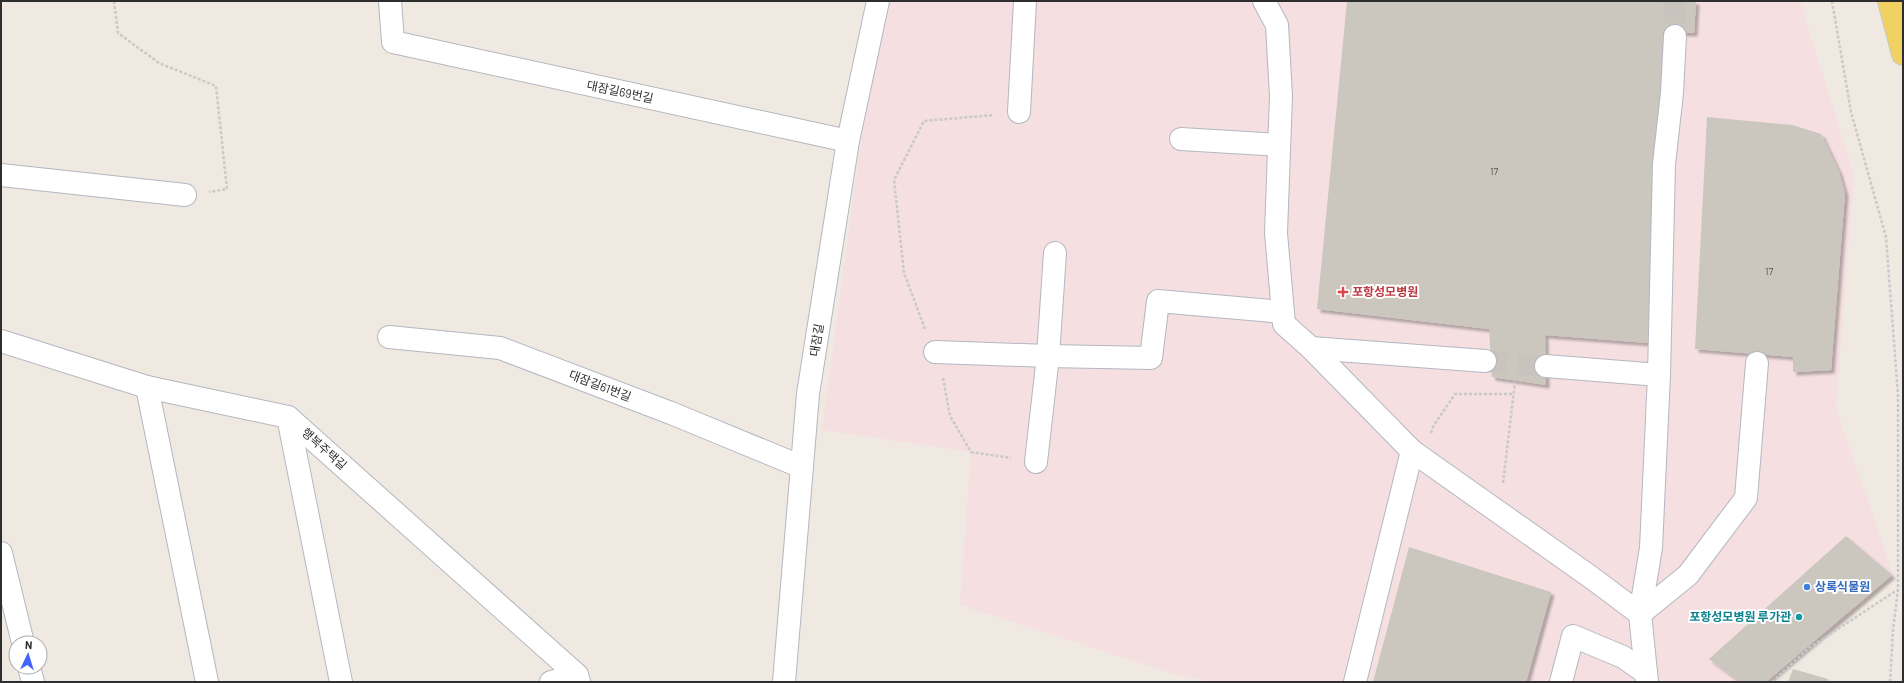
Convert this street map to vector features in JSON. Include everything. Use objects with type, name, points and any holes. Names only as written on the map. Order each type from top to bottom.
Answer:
[{"type":"main road","points":[[1889,1],[1903,54]]},
{"type":"street","name":"대잠길69번길","points":[[390,1],[393,42],[848,141]]},
{"type":"street","name":"대잠길","points":[[784,682],[808,394],[848,141],[878,1]]},
{"type":"street","points":[[1019,112],[1025,1]]},
{"type":"street","points":[[1264,1],[1277,25],[1281,96],[1276,233],[1284,324],[1311,348],[1418,454],[1640,614]]},
{"type":"street","points":[[1647,677],[1640,614],[1651,548],[1659,375],[1664,164],[1672,92],[1675,36]]},
{"type":"street","points":[[1181,139],[1279,146]]},
{"type":"street","points":[[1,175],[185,195]]},
{"type":"street","points":[[1036,462],[1048,356],[1055,253]]},
{"type":"street","points":[[935,352],[1151,358],[1158,301],[1283,312]]},
{"type":"street","name":"대잠길61번길","points":[[389,337],[500,348],[671,413],[802,467]]},
{"type":"street","name":"행복주택길","points":[[1,341],[147,387],[288,417],[578,679]]},
{"type":"street","points":[[1311,348],[1485,362]]},
{"type":"street","points":[[1640,614],[1688,575],[1746,498],[1757,363]]},
{"type":"street","points":[[1546,366],[1659,375]]},
{"type":"street","points":[[147,387],[207,682]]},
{"type":"street","points":[[288,417],[341,682]]},
{"type":"street","points":[[1355,682],[1418,454]]},
{"type":"street","points":[[1,553],[21,635]]},
{"type":"street","points":[[1561,682],[1572,636],[1623,657],[1647,677]]},
{"type":"street","points":[[551,682],[578,679]]},
{"type":"path","points":[[114,1],[118,33],[159,63],[216,86],[227,189],[185,195]]},
{"type":"path","points":[[1832,1],[1851,112],[1886,237],[1898,395],[1898,590],[1893,630],[1890,682]]},
{"type":"path","points":[[1019,112],[924,121],[894,180],[904,274],[941,368],[950,416],[971,452],[1036,462]]},
{"type":"path","points":[[1499,512],[1506,465],[1515,382]]},
{"type":"path","points":[[1418,454],[1434,425],[1455,394],[1513,394]]},
{"type":"path","points":[[1772,682],[1809,648],[1898,590]]},
{"type":"shaded area","name":"포항성모병원","points":[[880,1],[1800,1],[1854,175],[1836,408],[1894,577],[1772,682],[1214,682],[1174,674],[960,605],[971,452],[822,430]]},
{"type":"building","name":"포항성모병원","points":[[1347,1],[1696,1],[1694,33],[1663,32],[1649,343],[1545,335],[1546,385],[1492,377],[1489,329],[1317,309]]},
{"type":"building","points":[[1707,117],[1792,125],[1821,134],[1839,172],[1845,193],[1831,370],[1793,372],[1793,357],[1695,349]]},
{"type":"building","name":"포항성모병원 루가관","points":[[1846,536],[1892,575],[1766,682],[1740,682],[1709,659]]},
{"type":"building","points":[[1409,547],[1551,592],[1526,682],[1373,682]]},
{"type":"building","points":[[1793,669],[1828,679],[1827,682],[1788,682]]},
{"type":"tunnel","points":[[1674,1],[1675,36]]},
{"type":"tunnel","points":[[1485,361],[1546,366]]},
{"type":"place","name":"포항성모병원","points":[[1343,292]]},
{"type":"place","name":"상록식물원","points":[[1807,587]]},
{"type":"place","name":"포항성모병원 루가관","points":[[1799,617]]}]
